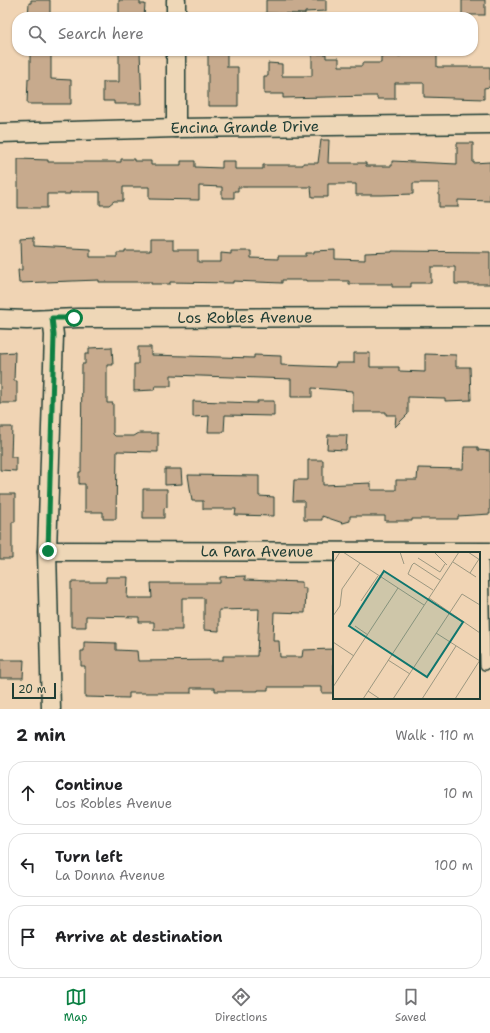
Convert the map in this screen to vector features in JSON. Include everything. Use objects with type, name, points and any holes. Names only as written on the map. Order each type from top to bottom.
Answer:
[{"type":"street","points":[[176,0],[176,12]]},
{"type":"street","points":[[176,56],[176,128]]},
{"type":"street","name":"Encina Grande Drive","points":[[0,133],[176,128],[490,124]]},
{"type":"street","name":"Los Robles Avenue","points":[[0,319],[490,317]]},
{"type":"street","points":[[52,318],[54,335],[48,551],[52,709]]},
{"type":"street","name":"La Para Avenue","points":[[48,551],[477,552]]},
{"type":"lane","points":[[480,594],[485,665]]},
{"type":"building","points":[[31,0],[50,0],[50,12],[28,12],[29,3],[31,3]]},
{"type":"building","points":[[119,0],[140,0],[140,4],[145,4],[144,12],[119,12]]},
{"type":"building","points":[[266,0],[326,0],[326,11],[266,12]]},
{"type":"building","points":[[462,0],[485,0],[485,15],[478,15],[478,12],[462,12]]},
{"type":"building","points":[[30,56],[51,56],[51,79],[71,80],[71,104],[27,104],[28,79],[30,79]]},
{"type":"building","points":[[119,56],[140,56],[142,104],[114,104],[114,101],[103,101],[103,82],[119,82]]},
{"type":"building","points":[[208,56],[227,56],[227,67],[238,67],[238,106],[208,106]]},
{"type":"building","points":[[312,56],[339,58],[339,66],[362,66],[362,63],[381,63],[381,56],[437,56],[437,67],[490,67],[490,87],[484,88],[484,99],[424,97],[424,83],[395,83],[395,99],[377,99],[377,96],[283,98],[283,94],[264,94],[264,76],[268,76],[268,63],[282,64],[282,76],[312,76]]},
{"type":"building","points":[[321,140],[329,140],[328,163],[366,163],[366,166],[392,166],[392,161],[457,164],[457,143],[473,143],[473,163],[490,162],[490,201],[458,200],[458,207],[439,207],[439,183],[413,183],[413,194],[382,195],[356,195],[356,184],[328,184],[328,197],[312,197],[311,187],[238,187],[238,191],[234,191],[234,198],[222,198],[222,187],[199,186],[199,200],[149,199],[149,187],[123,187],[123,201],[114,201],[109,205],[100,205],[100,192],[70,192],[70,194],[47,194],[47,208],[18,208],[18,159],[48,160],[48,162],[121,162],[121,159],[134,159],[134,161],[151,161],[151,165],[181,165],[181,161],[195,161],[195,167],[222,168],[222,161],[235,161],[235,169],[263,169],[263,165],[303,165],[303,163],[318,163]]},
{"type":"building","points":[[34,237],[34,246],[90,249],[90,257],[117,257],[117,253],[125,253],[125,251],[150,251],[150,240],[173,240],[173,250],[198,250],[198,262],[221,262],[221,253],[231,254],[231,251],[251,251],[251,258],[278,259],[278,256],[306,256],[306,253],[314,253],[314,251],[335,250],[335,259],[365,260],[365,253],[392,251],[490,252],[490,284],[455,284],[455,267],[431,267],[431,283],[411,283],[411,287],[392,287],[392,284],[349,284],[349,281],[306,280],[282,280],[282,283],[233,281],[233,283],[170,282],[170,284],[151,284],[151,282],[99,282],[99,280],[19,283],[18,270],[22,270],[21,238]]},
{"type":"building","points":[[112,347],[113,365],[107,365],[107,403],[113,403],[113,434],[115,436],[134,436],[139,433],[158,433],[158,452],[117,451],[116,519],[103,519],[103,512],[85,512],[85,484],[79,484],[79,472],[81,472],[82,364],[85,364],[85,354],[89,354],[89,348]]},
{"type":"building","points":[[138,347],[151,347],[151,355],[254,358],[254,355],[281,356],[281,365],[335,367],[336,363],[354,363],[354,353],[370,353],[370,367],[399,367],[399,371],[425,372],[425,354],[456,355],[456,367],[470,367],[471,400],[445,401],[445,398],[408,397],[408,414],[395,427],[396,415],[386,415],[386,412],[353,412],[353,391],[312,388],[312,397],[291,397],[291,379],[171,375],[171,386],[155,386],[154,390],[134,391],[134,364],[138,364]]},
{"type":"building","points":[[15,352],[14,381],[17,381],[17,403],[0,403],[0,353]]},
{"type":"building","points":[[193,401],[257,403],[257,401],[274,401],[274,416],[225,415],[224,432],[208,432],[209,416],[193,417]]},
{"type":"building","points":[[0,427],[12,427],[11,457],[16,457],[16,471],[0,470]]},
{"type":"building","points":[[328,435],[347,435],[346,450],[327,449]]},
{"type":"building","points":[[464,447],[478,447],[478,450],[490,451],[490,514],[458,516],[458,519],[412,519],[412,521],[385,521],[385,516],[350,516],[350,521],[343,523],[322,516],[322,520],[304,520],[304,501],[293,501],[294,480],[308,480],[308,460],[323,460],[323,485],[371,483],[371,490],[396,490],[396,480],[417,480],[418,468],[463,469]]},
{"type":"building","points":[[165,469],[181,469],[182,484],[165,485]]},
{"type":"building","points":[[188,475],[259,476],[259,496],[274,497],[274,516],[235,515],[236,509],[203,509],[203,501],[192,501]]},
{"type":"building","points":[[143,489],[167,489],[167,507],[164,508],[164,518],[143,518]]},
{"type":"building","points":[[0,494],[15,494],[15,522],[12,522],[12,559],[0,559]]},
{"type":"building","points":[[245,576],[245,580],[302,582],[302,588],[306,588],[305,613],[274,612],[273,641],[279,641],[280,657],[302,657],[303,650],[333,649],[333,693],[322,693],[322,687],[268,687],[268,690],[258,691],[215,691],[215,688],[191,688],[191,693],[129,693],[129,698],[85,697],[85,666],[81,666],[81,651],[84,651],[84,642],[116,643],[116,650],[137,651],[138,661],[223,660],[223,656],[257,656],[259,609],[219,610],[219,631],[204,630],[204,598],[182,598],[182,630],[154,630],[154,622],[139,622],[139,617],[86,616],[86,627],[71,627],[71,582],[106,582],[106,577],[128,577],[127,598],[152,598],[151,583],[220,583],[220,577]]},
{"type":"building","points":[[0,660],[24,660],[23,678],[0,678]]},
{"type":"route","points":[[48,551],[54,335],[52,318],[74,318]]}]
